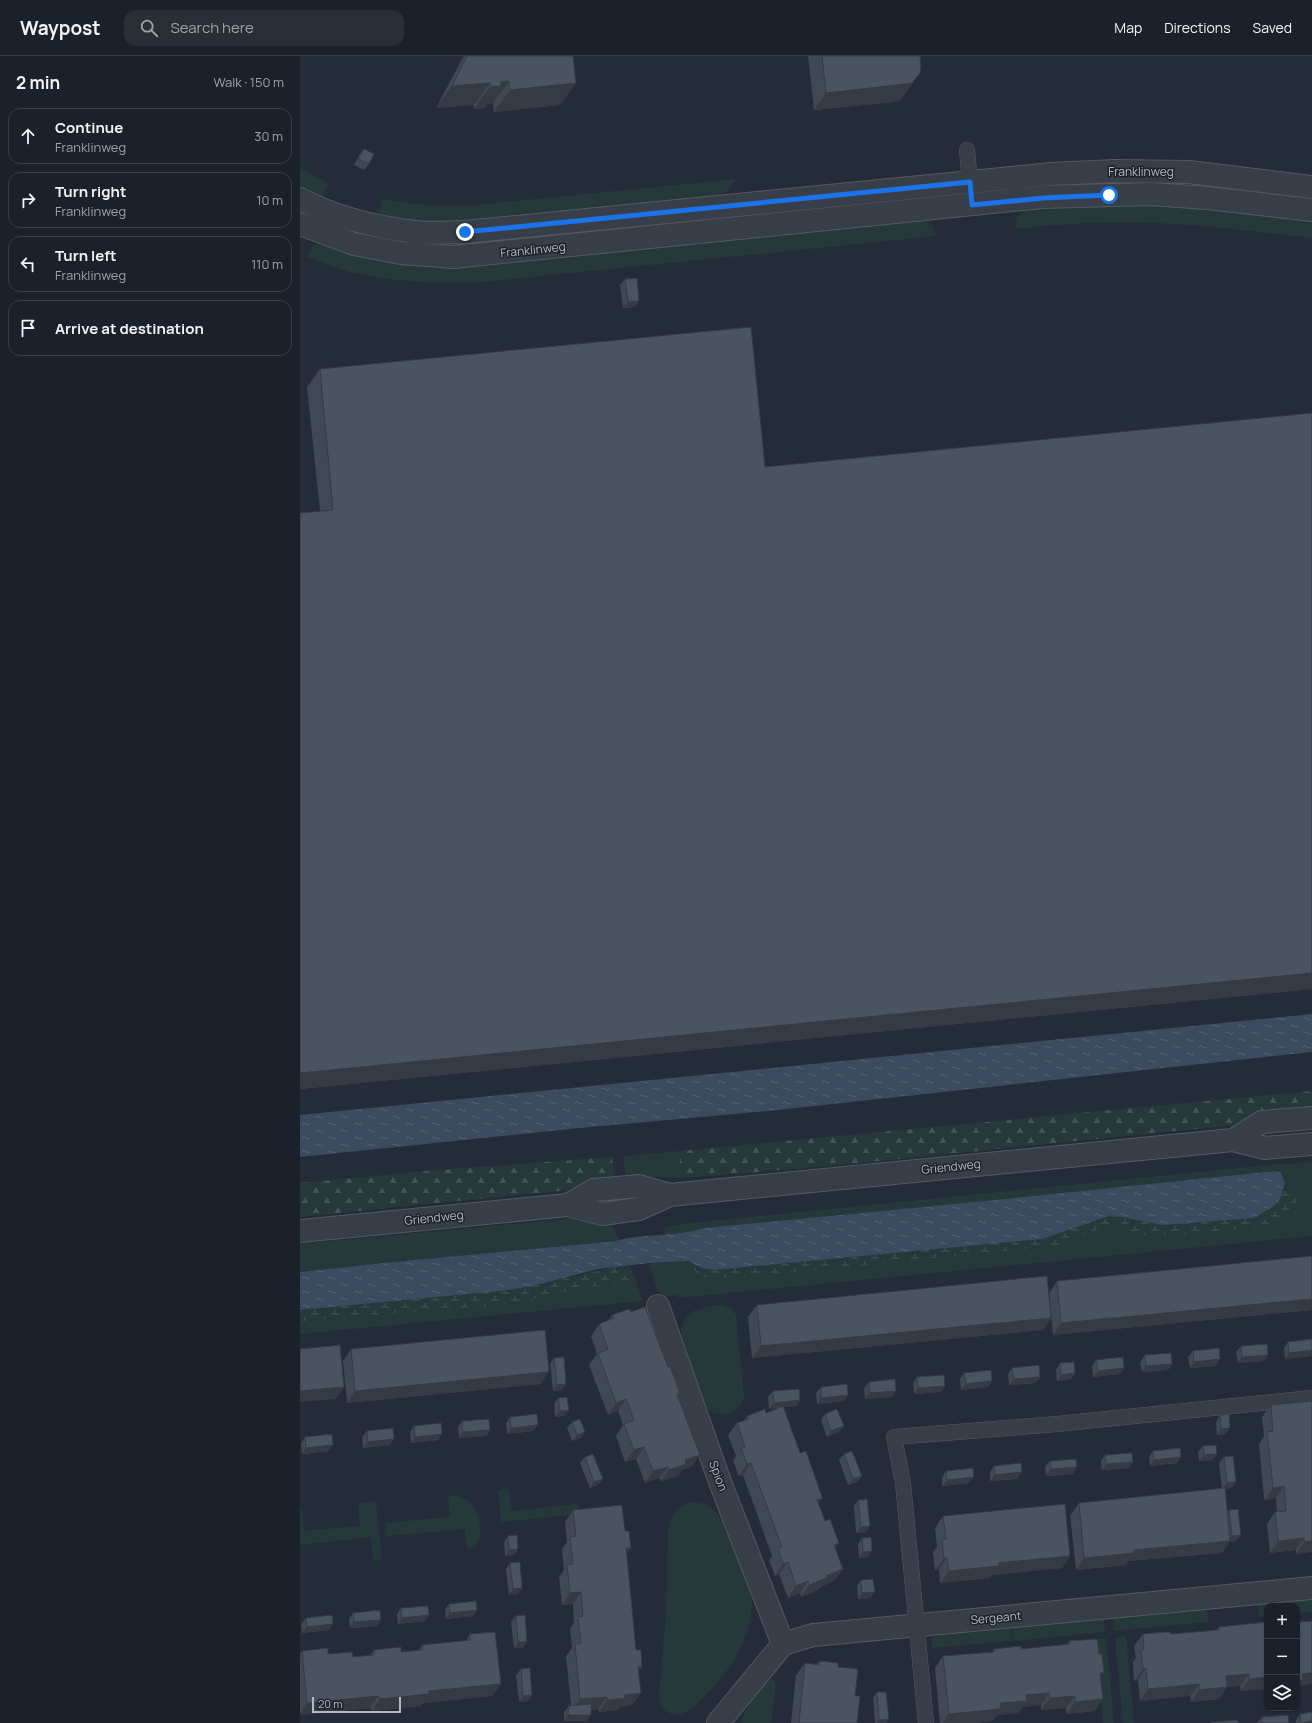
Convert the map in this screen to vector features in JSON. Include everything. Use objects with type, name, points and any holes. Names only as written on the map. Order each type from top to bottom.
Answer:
[{"type":"street","name":"Franklinweg","points":[[300,199],[322,210],[365,223],[416,232],[465,232],[1051,174],[1116,171],[1189,172],[1312,186]]},
{"type":"street","points":[[970,182],[972,205]]},
{"type":"street","name":"Franklinweg","points":[[300,224],[354,244],[401,253],[454,257],[1043,198],[1151,194],[1207,198],[1312,210]]},
{"type":"street","points":[[768,202],[770,225]]},
{"type":"street","name":"Griendweg","points":[[1233,1140],[1262,1122],[1312,1118]]},
{"type":"street","name":"Griendweg","points":[[300,1231],[568,1205],[594,1190],[639,1186],[670,1195],[1233,1140],[1265,1148],[1312,1144]]},
{"type":"street","name":"Spion","points":[[658,1306],[720,1482],[783,1644]]},
{"type":"street","name":"Sergeant","points":[[783,1644],[813,1635],[1312,1588]]},
{"type":"street","points":[[722,1721],[783,1644]]},
{"type":"lane","points":[[967,150],[970,182]]},
{"type":"lane","points":[[926,1723],[903,1483],[894,1437],[1057,1424],[1312,1398]]},
{"type":"green space","points":[[300,168],[328,183],[321,200],[300,190]]},
{"type":"green space","points":[[737,179],[726,192],[715,197],[483,223],[409,223],[381,215],[378,211],[382,204],[379,202],[381,199],[424,205],[476,205]]},
{"type":"green space","points":[[1151,203],[1312,219],[1312,238],[1214,227],[1155,223],[1085,223],[1015,229],[1017,217],[1026,209]]},
{"type":"green space","points":[[923,219],[932,224],[936,236],[472,283],[441,283],[381,278],[350,272],[307,257],[312,246],[323,244],[350,252]]},
{"type":"green space","points":[[1312,1091],[1312,1111],[1265,1114],[1235,1125],[821,1167],[680,1178],[680,1151]]},
{"type":"green space","points":[[680,1151],[680,1178],[626,1175],[623,1156]]},
{"type":"green space","points":[[612,1157],[614,1176],[590,1180],[568,1190],[300,1217],[300,1183],[437,1170]]},
{"type":"green space","points":[[1312,1162],[1312,1236],[678,1298],[678,1295],[666,1296],[658,1292],[649,1263],[689,1261],[699,1277],[1055,1246],[1111,1225],[1139,1235],[1281,1221],[1295,1213],[1297,1195],[1285,1183],[1281,1173],[1275,1171],[705,1228],[665,1235],[664,1227],[690,1223],[1268,1165]]},
{"type":"green space","points":[[1285,1183],[1297,1195],[1295,1213],[1281,1221],[1265,1226],[1182,1235],[1138,1235],[1111,1225],[1055,1246],[729,1278],[699,1277],[689,1261],[701,1268],[713,1270],[1042,1239],[1112,1215],[1136,1219],[1283,1191]]},
{"type":"green space","points":[[575,1218],[612,1225],[620,1240],[300,1272],[300,1244]]},
{"type":"green space","points":[[618,1266],[630,1266],[636,1282],[631,1284],[610,1283],[539,1297],[525,1303],[300,1321],[300,1310],[501,1291],[533,1286]]},
{"type":"green space","points":[[636,1282],[643,1301],[300,1334],[300,1321],[525,1303],[544,1296],[577,1288],[609,1283],[629,1284]]},
{"type":"green space","points":[[721,1305],[731,1308],[736,1315],[744,1397],[738,1408],[728,1413],[721,1414],[710,1411],[706,1407],[682,1339],[682,1329],[687,1316],[692,1312],[698,1309]]},
{"type":"green space","points":[[509,1488],[511,1511],[578,1504],[580,1514],[501,1522],[498,1493],[500,1490]]},
{"type":"green space","points":[[448,1495],[459,1496],[466,1499],[477,1513],[480,1536],[473,1548],[467,1550],[465,1529],[387,1536],[385,1523],[450,1517]]},
{"type":"green space","points":[[376,1501],[382,1559],[373,1560],[371,1537],[300,1545],[300,1509],[302,1509],[304,1531],[360,1526],[358,1503]]},
{"type":"green space","points":[[691,1502],[699,1503],[711,1508],[720,1517],[733,1542],[750,1587],[752,1602],[751,1616],[742,1644],[719,1682],[689,1710],[682,1714],[674,1714],[667,1712],[663,1708],[659,1696],[666,1613],[668,1529],[675,1512],[682,1506]]},
{"type":"green space","points":[[1312,1599],[1312,1612],[1300,1613],[1300,1603],[1269,1603]]},
{"type":"green space","points":[[1264,1603],[1264,1616],[1259,1617],[1258,1604]]},
{"type":"green space","points":[[1207,1609],[1208,1622],[1114,1631],[1113,1618]]},
{"type":"green space","points":[[1104,1619],[1105,1632],[1013,1641],[1012,1628]]},
{"type":"green space","points":[[1010,1628],[1011,1641],[933,1648],[931,1636]]},
{"type":"green space","points":[[1126,1636],[1134,1723],[1123,1723],[1115,1638]]},
{"type":"green space","points":[[1106,1638],[1114,1723],[1103,1723],[1095,1639]]},
{"type":"green space","points":[[772,1679],[776,1685],[771,1723],[741,1723],[749,1705],[762,1686]]},
{"type":"water","points":[[1312,1014],[1312,1052],[768,1111],[580,1128],[300,1157],[300,1115]]},
{"type":"water","points":[[1275,1171],[1281,1173],[1285,1183],[1280,1199],[1274,1206],[1253,1218],[1163,1225],[1112,1215],[1042,1239],[713,1270],[701,1268],[689,1261],[649,1263],[598,1269],[533,1286],[501,1291],[300,1310],[300,1272],[615,1241],[637,1237],[682,1233],[705,1228]]},
{"type":"building","points":[[467,56],[573,56],[576,83],[510,90],[509,81],[501,82],[501,86],[490,87],[490,83],[452,86]]},
{"type":"building","points":[[822,56],[920,56],[921,67],[920,73],[912,83],[826,93]]},
{"type":"building","points":[[364,149],[374,154],[369,164],[358,159]]},
{"type":"building","points":[[637,278],[639,301],[628,302],[625,279]]},
{"type":"building","points":[[751,327],[765,467],[1312,413],[1312,973],[300,1073],[300,513],[333,510],[320,369]]},
{"type":"building","points":[[1312,1256],[1312,1299],[1061,1323],[1057,1281]]},
{"type":"building","points":[[1047,1276],[1051,1318],[761,1346],[757,1305]]},
{"type":"building","points":[[645,1307],[668,1367],[670,1366],[680,1393],[677,1394],[700,1455],[685,1460],[686,1464],[669,1470],[668,1467],[653,1471],[644,1447],[634,1450],[624,1424],[634,1420],[626,1399],[616,1403],[598,1353],[608,1349],[599,1324],[614,1318],[612,1315],[629,1309],[631,1312]]},
{"type":"building","points":[[545,1330],[549,1372],[355,1391],[351,1349]]},
{"type":"building","points":[[1312,1339],[1312,1350],[1289,1353],[1288,1342]]},
{"type":"building","points":[[1267,1344],[1268,1355],[1242,1357],[1241,1346]]},
{"type":"building","points":[[340,1345],[344,1387],[300,1391],[300,1349]]},
{"type":"building","points":[[1219,1348],[1220,1359],[1194,1362],[1193,1351]]},
{"type":"building","points":[[1171,1353],[1172,1364],[1146,1366],[1145,1355]]},
{"type":"building","points":[[564,1357],[566,1384],[557,1385],[554,1358]]},
{"type":"building","points":[[1123,1357],[1124,1368],[1098,1371],[1096,1360]]},
{"type":"building","points":[[1074,1362],[1075,1373],[1061,1375],[1060,1363]]},
{"type":"building","points":[[1039,1365],[1040,1377],[1014,1379],[1012,1368]]},
{"type":"building","points":[[991,1370],[992,1381],[966,1384],[964,1373]]},
{"type":"building","points":[[944,1375],[945,1386],[918,1388],[917,1377]]},
{"type":"building","points":[[895,1379],[896,1391],[870,1393],[869,1382]]},
{"type":"building","points":[[847,1384],[848,1395],[821,1398],[821,1387]]},
{"type":"building","points":[[799,1389],[800,1400],[774,1403],[773,1391]]},
{"type":"building","points":[[567,1397],[569,1410],[560,1411],[558,1398]]},
{"type":"building","points":[[1312,1401],[1312,1541],[1304,1542],[1304,1538],[1278,1541],[1275,1512],[1286,1511],[1284,1486],[1273,1488],[1267,1432],[1273,1431],[1271,1405]]},
{"type":"building","points":[[783,1406],[800,1453],[806,1451],[823,1498],[817,1500],[825,1521],[830,1519],[839,1543],[834,1545],[843,1569],[826,1576],[827,1578],[809,1585],[808,1581],[796,1586],[788,1562],[783,1564],[778,1548],[782,1547],[751,1463],[747,1464],[741,1449],[745,1447],[737,1423],[749,1419],[747,1416],[765,1409],[766,1413]]},
{"type":"building","points":[[837,1409],[844,1426],[831,1431],[825,1414]]},
{"type":"building","points":[[537,1414],[538,1425],[511,1428],[510,1417]]},
{"type":"building","points":[[1229,1414],[1230,1428],[1221,1429],[1220,1415]]},
{"type":"building","points":[[489,1419],[490,1430],[463,1432],[462,1421]]},
{"type":"building","points":[[580,1419],[585,1432],[577,1435],[572,1422]]},
{"type":"building","points":[[441,1423],[442,1434],[415,1437],[414,1426]]},
{"type":"building","points":[[393,1428],[394,1439],[368,1442],[367,1431]]},
{"type":"building","points":[[332,1434],[333,1445],[306,1448],[305,1437]]},
{"type":"building","points":[[1216,1445],[1217,1454],[1204,1455],[1203,1446]]},
{"type":"building","points":[[1180,1448],[1181,1457],[1154,1460],[1153,1451]]},
{"type":"building","points":[[852,1451],[862,1476],[853,1479],[844,1454]]},
{"type":"building","points":[[1132,1453],[1133,1462],[1106,1464],[1105,1455]]},
{"type":"building","points":[[593,1454],[603,1479],[594,1482],[585,1457]]},
{"type":"building","points":[[1233,1456],[1236,1482],[1227,1483],[1224,1457]]},
{"type":"building","points":[[1076,1459],[1077,1467],[1051,1469],[1050,1461]]},
{"type":"building","points":[[1021,1463],[1022,1472],[995,1475],[994,1466]]},
{"type":"building","points":[[973,1468],[974,1477],[947,1480],[946,1471]]},
{"type":"building","points":[[1225,1488],[1230,1541],[1134,1550],[1134,1553],[1084,1558],[1079,1503]]},
{"type":"building","points":[[867,1499],[870,1526],[861,1527],[858,1500]]},
{"type":"building","points":[[1065,1504],[1070,1556],[998,1563],[999,1566],[949,1571],[947,1558],[944,1558],[942,1540],[946,1539],[943,1516]]},
{"type":"building","points":[[622,1505],[625,1531],[629,1531],[631,1548],[626,1548],[636,1650],[641,1650],[642,1667],[638,1667],[641,1693],[625,1695],[625,1698],[607,1700],[607,1697],[580,1699],[575,1644],[581,1643],[578,1617],[583,1616],[581,1592],[570,1593],[567,1565],[573,1564],[570,1537],[576,1536],[573,1510]]},
{"type":"building","points":[[1238,1509],[1241,1535],[1232,1536],[1229,1510]]},
{"type":"building","points":[[517,1535],[518,1549],[509,1550],[508,1536]]},
{"type":"building","points":[[871,1537],[872,1551],[863,1552],[862,1538]]},
{"type":"building","points":[[520,1562],[522,1588],[513,1589],[510,1563]]},
{"type":"building","points":[[873,1579],[875,1592],[862,1593],[861,1580]]},
{"type":"building","points":[[476,1601],[477,1610],[450,1613],[449,1604]]},
{"type":"building","points":[[428,1606],[429,1615],[402,1618],[401,1608]]},
{"type":"building","points":[[380,1610],[381,1620],[354,1622],[353,1613]]},
{"type":"building","points":[[332,1615],[333,1624],[307,1627],[306,1618]]},
{"type":"building","points":[[525,1615],[527,1642],[518,1642],[516,1616]]},
{"type":"building","points":[[1312,1621],[1312,1673],[1302,1674],[1303,1680],[1300,1680],[1300,1639],[1300,1622]]},
{"type":"building","points":[[1264,1622],[1264,1677],[1249,1679],[1249,1674],[1226,1676],[1227,1687],[1199,1690],[1199,1684],[1148,1689],[1146,1668],[1143,1669],[1141,1650],[1144,1650],[1143,1634],[1170,1632],[1171,1634],[1219,1630],[1219,1627]]},
{"type":"building","points":[[495,1632],[501,1684],[429,1691],[429,1694],[380,1699],[378,1696],[307,1703],[302,1651],[328,1648],[328,1654],[352,1652],[353,1657],[374,1655],[374,1650],[401,1647],[401,1652],[422,1650],[422,1645],[470,1640],[470,1634]]},
{"type":"building","points":[[1097,1639],[1099,1654],[1102,1654],[1104,1673],[1100,1673],[1103,1699],[1075,1702],[1075,1696],[1050,1698],[1049,1693],[1026,1695],[1027,1701],[1001,1703],[1000,1709],[949,1714],[943,1656],[994,1652],[994,1649],[1020,1646],[1021,1649],[1070,1644],[1069,1641]]},
{"type":"building","points":[[820,1661],[838,1663],[838,1667],[858,1669],[855,1696],[860,1696],[857,1723],[799,1723],[805,1663],[819,1665]]},
{"type":"building","points":[[530,1668],[532,1695],[523,1696],[521,1669]]},
{"type":"building","points":[[877,1692],[886,1692],[889,1719],[879,1720]]},
{"type":"building","points":[[591,1704],[591,1715],[568,1715],[569,1706]]},
{"type":"building","points":[[1312,1712],[1312,1721],[1301,1723],[1300,1714]]},
{"type":"building","points":[[1288,1715],[1289,1723],[1262,1723],[1262,1717]]},
{"type":"building","points":[[1238,1720],[1238,1723],[1211,1723],[1211,1722]]},
{"type":"route","points":[[465,232],[970,182],[972,205],[1043,198],[1109,195]]}]
